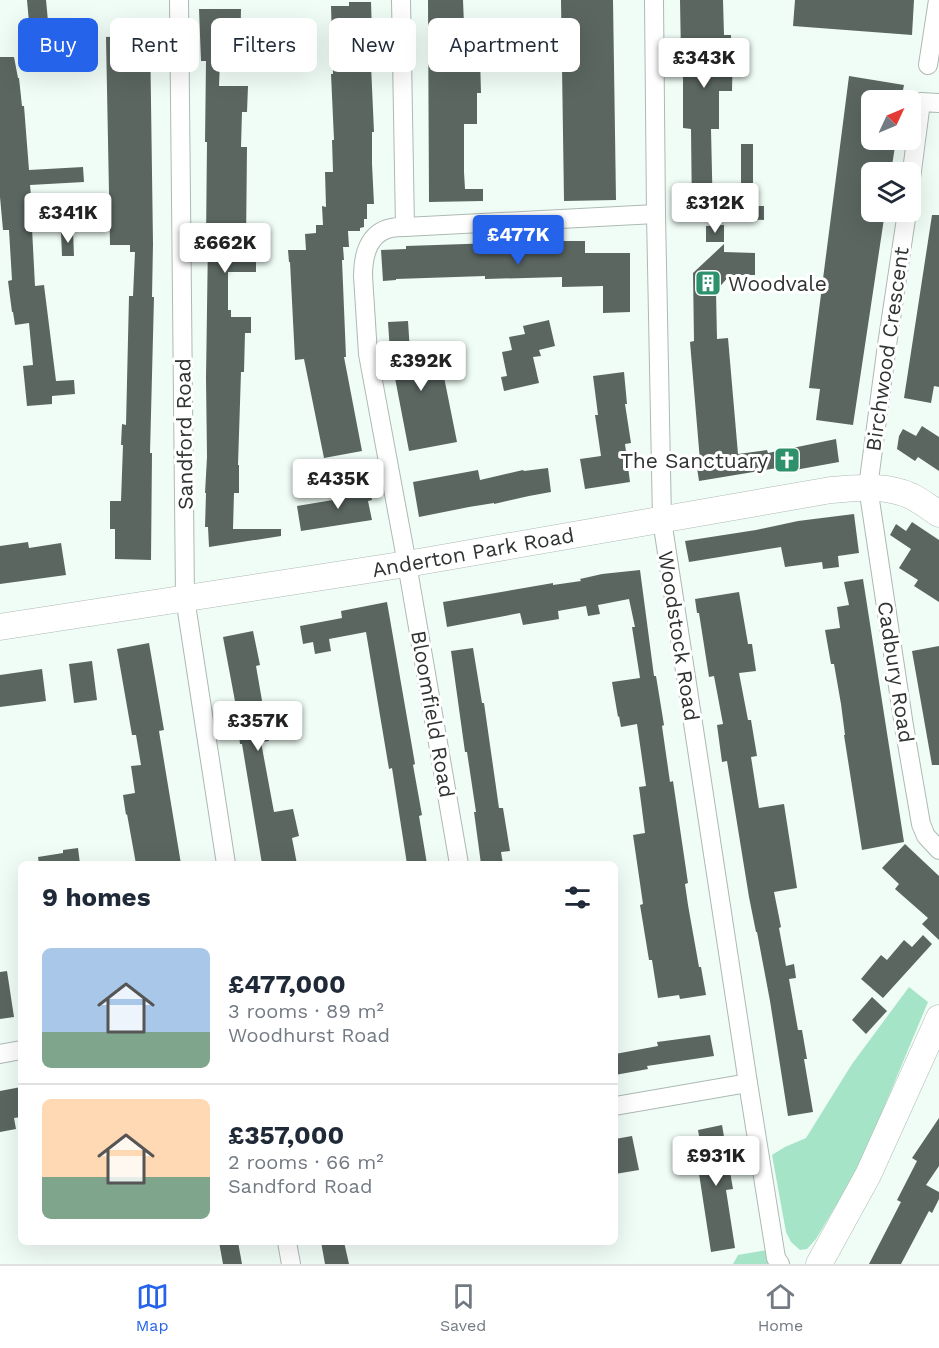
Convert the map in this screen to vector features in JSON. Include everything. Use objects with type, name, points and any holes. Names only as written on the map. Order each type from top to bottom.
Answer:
[{"type":"street","name":"Sandford Road","points":[[179,0],[185,598],[226,861]]},
{"type":"street","points":[[401,0],[405,227],[656,214]]},
{"type":"street","name":"Woodstock Road","points":[[654,0],[662,520],[748,1083],[776,1258],[780,1264]]},
{"type":"street","points":[[928,65],[938,0]]},
{"type":"street","points":[[913,162],[921,102],[939,103]]},
{"type":"street","name":"Birchwood Crescent","points":[[868,487],[905,222]]},
{"type":"street","name":"Bloomfield Road","points":[[405,227],[382,231],[374,238],[365,253],[363,276],[368,354],[458,861]]},
{"type":"street","name":"Anderton Park Road","points":[[0,627],[407,564],[831,490],[868,487],[890,489],[910,496],[939,514]]},
{"type":"street","name":"Cadbury Road","points":[[868,487],[921,825],[926,836],[939,850]]},
{"type":"street","points":[[819,1264],[868,1175],[939,1018]]},
{"type":"street","points":[[0,1053],[18,1050]]},
{"type":"street","points":[[618,1105],[748,1083]]},
{"type":"street","points":[[288,1245],[291,1264]]},
{"type":"green space","points":[[909,987],[928,1002],[860,1165],[816,1239],[807,1249],[800,1250],[791,1242],[786,1232],[772,1155],[806,1138],[852,1064]]},
{"type":"green space","points":[[767,1250],[770,1264],[733,1264],[738,1255]]},
{"type":"building","points":[[27,0],[46,0],[48,18],[29,18]]},
{"type":"building","points":[[428,0],[463,0],[464,18],[428,18]]},
{"type":"building","points":[[561,0],[613,0],[616,200],[564,201],[562,72],[580,72],[580,18],[561,18]]},
{"type":"building","points":[[680,0],[723,0],[724,35],[731,35],[731,45],[733,45],[732,91],[719,91],[719,129],[711,129],[713,218],[692,218],[691,129],[683,128]]},
{"type":"building","points":[[795,0],[914,0],[912,35],[793,26]]},
{"type":"building","points":[[349,2],[371,2],[372,18],[331,18],[331,6],[349,6]]},
{"type":"building","points":[[199,9],[241,9],[241,18],[211,18],[211,72],[220,72],[219,86],[248,86],[247,112],[242,112],[241,147],[247,147],[246,244],[256,244],[256,272],[228,272],[228,310],[231,310],[231,317],[251,317],[251,333],[245,333],[244,372],[241,372],[239,493],[234,493],[233,529],[281,529],[281,536],[209,547],[208,527],[205,527],[208,240],[206,240],[206,61],[201,61]]},
{"type":"building","points":[[106,37],[110,37],[110,72],[151,72],[152,297],[154,297],[150,453],[152,453],[151,560],[115,559],[115,529],[110,529],[110,501],[121,501],[123,445],[121,445],[122,424],[126,425],[129,296],[133,296],[135,252],[130,252],[130,245],[110,245]]},
{"type":"building","points":[[0,57],[14,57],[22,106],[24,106],[29,170],[83,167],[84,182],[30,185],[34,228],[32,228],[35,286],[44,285],[56,381],[74,380],[75,394],[52,396],[52,404],[27,406],[23,366],[33,365],[29,323],[15,325],[12,312],[8,281],[12,280],[9,230],[3,230],[0,197]]},
{"type":"building","points":[[333,72],[371,72],[374,204],[367,204],[367,219],[364,219],[364,227],[360,228],[360,231],[348,231],[349,247],[343,247],[344,260],[342,260],[346,357],[344,357],[362,451],[324,458],[304,359],[295,360],[288,250],[306,250],[305,234],[316,233],[316,225],[323,225],[322,206],[326,207],[325,172],[333,172],[331,74]]},
{"type":"building","points":[[428,72],[480,72],[481,93],[477,93],[477,124],[464,124],[464,172],[465,189],[483,189],[483,201],[429,202]]},
{"type":"building","points":[[849,76],[904,85],[903,90],[861,90],[861,150],[894,150],[893,162],[861,162],[861,222],[883,222],[853,425],[816,420],[820,389],[809,388]]},
{"type":"building","points":[[741,144],[753,144],[753,189],[741,189]]},
{"type":"building","points":[[742,206],[764,206],[764,220],[742,219]]},
{"type":"building","points":[[932,215],[939,215],[939,387],[934,386],[931,403],[904,398]]},
{"type":"building","points":[[724,225],[724,242],[706,242],[706,226]]},
{"type":"building","points":[[73,231],[74,256],[62,256],[61,232]]},
{"type":"building","points":[[585,241],[585,253],[630,253],[630,312],[603,313],[603,286],[562,287],[562,277],[485,279],[485,276],[383,281],[381,250],[406,249],[406,246]]},
{"type":"building","points":[[724,244],[724,252],[755,253],[755,275],[730,275],[716,291],[717,339],[728,338],[738,454],[767,450],[768,453],[836,439],[839,462],[784,472],[783,467],[699,481],[696,461],[700,461],[690,342],[694,341],[693,273]]},
{"type":"building","points":[[549,320],[555,346],[539,350],[541,356],[533,357],[539,383],[504,391],[501,377],[507,376],[502,352],[512,350],[509,337],[525,334],[523,326]]},
{"type":"building","points":[[408,321],[410,352],[438,347],[457,442],[409,451],[390,352],[388,322]]},
{"type":"building","points":[[624,372],[627,404],[625,404],[631,443],[625,444],[630,482],[585,489],[580,459],[601,456],[595,415],[598,415],[593,376]]},
{"type":"building","points":[[922,426],[939,437],[939,471],[918,457],[915,461],[897,449],[899,436],[903,429],[916,436]]},
{"type":"building","points":[[548,468],[551,492],[419,517],[413,482],[478,470],[480,480],[523,470]]},
{"type":"building","points":[[368,481],[372,500],[368,501],[372,520],[301,531],[297,506],[345,498],[343,491],[354,489],[352,484]]},
{"type":"building","points":[[854,514],[859,553],[838,556],[839,567],[823,569],[822,562],[785,567],[781,547],[689,562],[685,541],[798,521]]},
{"type":"building","points":[[912,522],[939,540],[939,602],[914,586],[918,580],[899,568],[911,549],[890,535],[896,524],[906,531]]},
{"type":"building","points":[[28,542],[29,548],[61,543],[66,575],[0,584],[0,546]]},
{"type":"building","points":[[640,570],[654,676],[656,676],[664,725],[662,726],[670,782],[673,781],[688,883],[685,884],[688,905],[706,995],[680,999],[679,995],[658,998],[640,905],[643,904],[633,835],[645,833],[639,787],[646,786],[637,724],[621,727],[612,682],[640,678],[632,627],[635,627],[629,599],[598,605],[600,614],[588,616],[586,606],[558,611],[559,619],[523,625],[520,613],[447,627],[443,602],[553,583],[553,585],[581,581],[580,579],[602,574]]},
{"type":"building","points":[[863,579],[904,842],[862,850],[841,704],[825,630],[840,628],[837,607],[849,605],[844,582]]},
{"type":"building","points":[[739,592],[748,644],[752,644],[756,671],[739,673],[757,756],[751,757],[759,808],[784,804],[797,888],[774,892],[786,966],[794,964],[796,978],[789,979],[798,1030],[802,1030],[807,1059],[804,1059],[813,1112],[788,1116],[727,761],[722,762],[717,725],[723,724],[714,676],[709,677],[695,599]]},
{"type":"building","points":[[387,602],[415,764],[413,765],[422,815],[419,816],[426,861],[407,861],[392,768],[389,769],[366,632],[329,639],[331,651],[315,654],[313,642],[303,644],[300,626],[342,618],[341,611]]},
{"type":"building","points":[[253,631],[260,665],[256,666],[269,741],[261,742],[274,812],[293,809],[299,836],[292,838],[296,861],[262,861],[223,637]]},
{"type":"building","points":[[149,643],[164,730],[159,731],[181,861],[135,861],[123,795],[135,793],[131,766],[141,765],[136,735],[132,735],[117,649]]},
{"type":"building","points":[[939,646],[939,765],[932,765],[912,651]]},
{"type":"building","points":[[473,648],[482,703],[484,703],[499,808],[503,808],[510,851],[501,852],[502,861],[481,861],[474,812],[476,812],[451,651]]},
{"type":"building","points":[[92,661],[97,700],[74,703],[69,664]]},
{"type":"building","points":[[42,669],[46,701],[0,707],[0,675]]},
{"type":"building","points":[[905,844],[939,876],[939,940],[922,924],[928,918],[895,889],[899,884],[882,868]]},
{"type":"building","points":[[78,848],[80,861],[39,861],[38,857],[63,853],[63,850]]},
{"type":"building","points":[[923,935],[932,944],[883,998],[861,979],[881,955],[887,960],[904,940],[912,947]]},
{"type":"building","points":[[7,971],[14,1017],[0,1019],[0,972]]},
{"type":"building","points":[[872,997],[887,1011],[866,1034],[852,1020]]},
{"type":"building","points":[[710,1035],[714,1056],[647,1066],[648,1069],[618,1074],[618,1053],[658,1046],[657,1042]]},
{"type":"building","points":[[18,1088],[18,1117],[14,1118],[16,1129],[0,1132],[0,1091]]},
{"type":"building","points":[[939,1118],[939,1166],[926,1185],[939,1192],[939,1199],[932,1213],[929,1211],[901,1264],[869,1264],[901,1202],[897,1200],[917,1161],[912,1158]]},
{"type":"building","points":[[722,1125],[733,1189],[726,1190],[735,1248],[711,1252],[696,1154],[702,1153],[698,1130]]},
{"type":"building","points":[[632,1136],[639,1170],[618,1174],[618,1138]]},
{"type":"building","points":[[220,1245],[239,1245],[242,1264],[223,1264]]},
{"type":"building","points":[[322,1245],[345,1245],[349,1264],[325,1264]]},
{"type":"place","name":"Woodvale","points":[[708,283]]},
{"type":"place","name":"The Sanctuary","points":[[787,460]]}]
